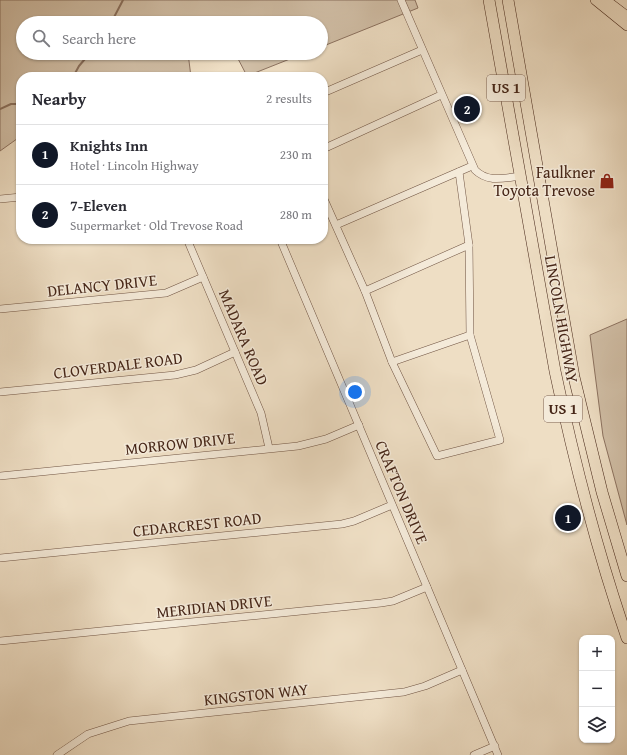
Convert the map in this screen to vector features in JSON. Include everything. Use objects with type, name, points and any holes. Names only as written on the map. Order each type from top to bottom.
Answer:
[{"type":"highway","name":"LINCOLN HIGHWAY","points":[[489,0],[555,371],[567,428],[595,536],[627,638]]},
{"type":"highway","name":"LINCOLN HIGHWAY","points":[[508,0],[574,377],[602,492],[627,576]]},
{"type":"main road","points":[[595,0],[627,26]]},
{"type":"main road","points":[[606,0],[627,16]]},
{"type":"street","points":[[401,0],[472,166],[479,174],[492,179],[521,176]]},
{"type":"street","points":[[328,91],[422,50]]},
{"type":"street","points":[[328,147],[441,95]]},
{"type":"street","points":[[336,225],[472,166]]},
{"type":"street","points":[[328,208],[365,291],[392,362],[437,456],[500,440],[470,335],[469,245],[458,172]]},
{"type":"street","points":[[0,199],[16,197]]},
{"type":"street","name":"MADARA ROAD","points":[[189,244],[261,413],[269,448]]},
{"type":"street","name":"CRAFTON DRIVE","points":[[282,244],[498,755]]},
{"type":"street","points":[[365,291],[469,245]]},
{"type":"street","name":"DELANCY DRIVE","points":[[0,309],[166,293],[203,277]]},
{"type":"street","points":[[392,362],[470,335]]},
{"type":"street","name":"CLOVERDALE ROAD","points":[[0,392],[175,375],[196,370],[235,352]]},
{"type":"street","name":"MORROW DRIVE","points":[[0,476],[298,446],[317,442],[359,425]]},
{"type":"street","name":"CEDARCREST ROAD","points":[[0,558],[342,524],[354,521],[392,505]]},
{"type":"street","name":"MERIDIAN DRIVE","points":[[0,641],[381,603],[392,601],[427,587]]},
{"type":"street","name":"KINGSTON WAY","points":[[57,755],[88,734],[130,721],[404,692],[425,686],[462,670]]},
{"type":"street","points":[[474,755],[495,746]]},
{"type":"shaded area","points":[[0,0],[415,0],[418,8],[328,44],[328,16],[16,16],[16,60],[189,60],[190,72],[16,72],[16,140],[0,151]]},
{"type":"shaded area","points":[[239,60],[287,60],[257,72],[245,72]]},
{"type":"shaded area","points":[[627,319],[627,525],[603,436],[590,335]]},
{"type":"waterway","points":[[115,16],[123,0]]},
{"type":"waterway","points":[[76,72],[84,60]]},
{"type":"waterway","points":[[0,109],[11,104],[16,104]]},
{"type":"place","name":"7-Eleven","points":[[467,109]]},
{"type":"place","name":"Faulkner Toyota Trevose","points":[[607,181]]},
{"type":"place","name":"Knights Inn","points":[[568,518]]}]
